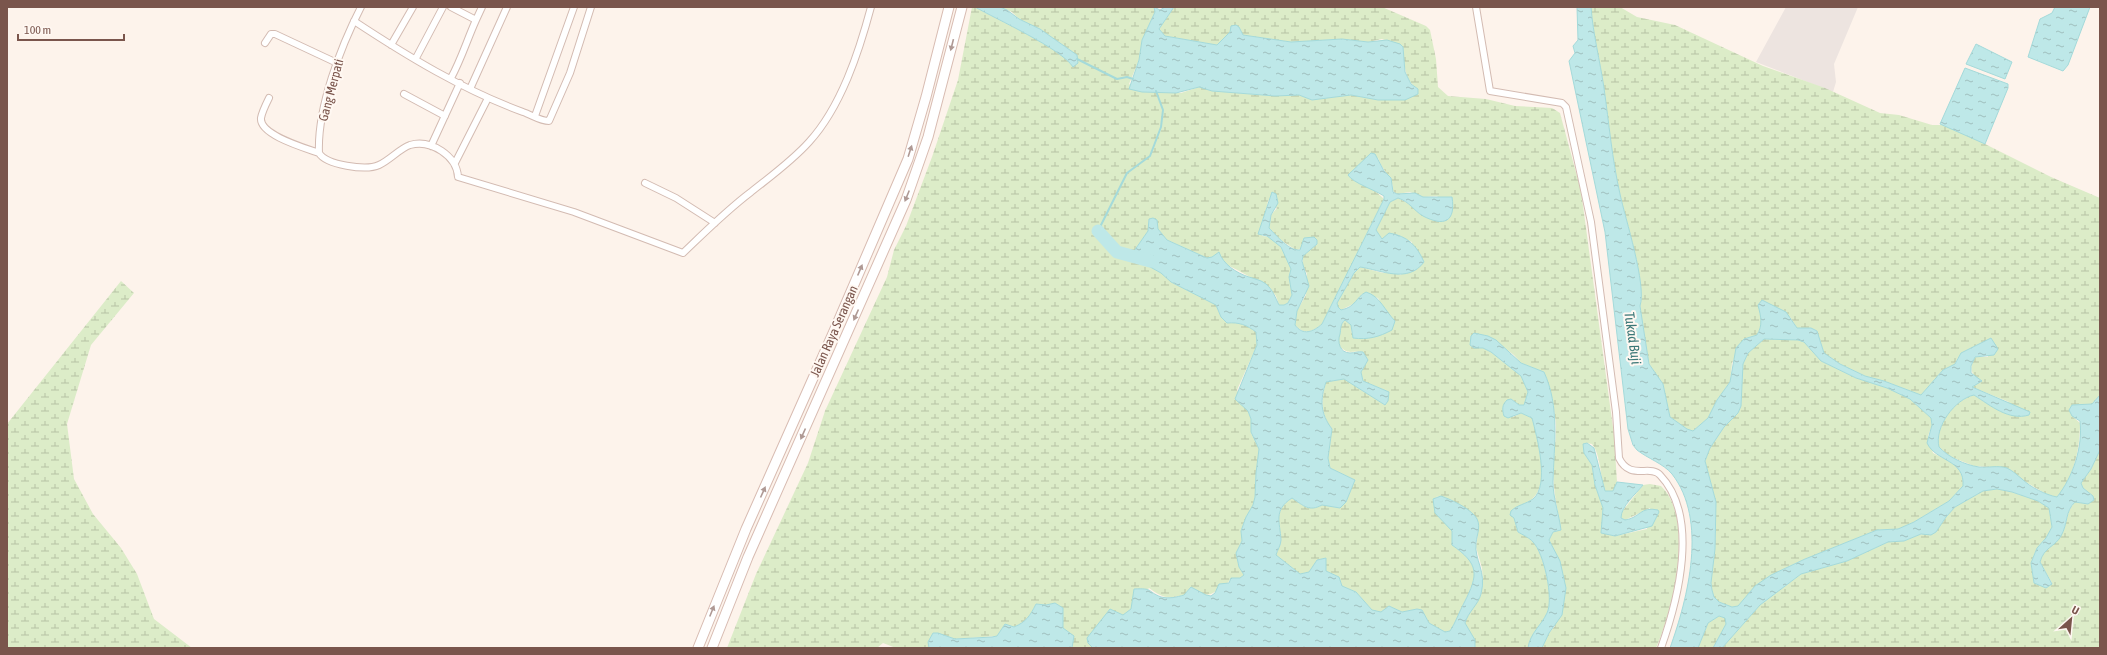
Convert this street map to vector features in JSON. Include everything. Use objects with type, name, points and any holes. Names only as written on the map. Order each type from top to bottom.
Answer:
[{"type":"street","name":"Gang Merpati","points":[[319,153],[328,92],[337,63],[354,21],[362,7]]},
{"type":"street","points":[[391,45],[413,7]]},
{"type":"street","points":[[416,58],[443,7]]},
{"type":"street","points":[[451,7],[476,20]]},
{"type":"street","points":[[451,78],[461,60],[462,51],[482,7]]},
{"type":"street","points":[[470,89],[507,7]]},
{"type":"street","points":[[535,116],[574,7]]},
{"type":"street","points":[[354,21],[391,45],[460,84],[488,98],[549,121],[570,71],[591,7]]},
{"type":"street","points":[[269,98],[261,118],[262,125],[266,130],[301,147],[319,153],[321,157],[339,164],[367,168],[378,166],[409,145],[420,144],[431,146],[446,154],[455,163],[458,177],[574,212],[684,253],[715,223],[787,164],[818,131],[846,80],[863,35],[871,7]]},
{"type":"street","name":"Jalan Raya Serangan","points":[[698,648],[736,552],[908,159],[926,97],[949,7]]},
{"type":"street","name":"Jalan Raya Serangan","points":[[712,648],[748,557],[906,200],[928,137],[962,7]]},
{"type":"street","points":[[1476,7],[1488,88],[1493,93],[1564,105],[1592,222],[1605,318],[1611,386],[1616,412],[1618,458],[1622,464],[1630,470],[1644,472],[1653,470],[1659,473],[1670,489],[1679,510],[1682,547],[1680,577],[1674,606],[1661,648]]},
{"type":"street","points":[[265,43],[271,34],[275,34],[337,63]]},
{"type":"street","points":[[431,146],[460,84]]},
{"type":"street","points":[[404,94],[445,116]]},
{"type":"street","points":[[455,163],[488,98]]},
{"type":"street","points":[[645,183],[691,207],[715,223]]},
{"type":"street","points":[[736,552],[748,557]]},
{"type":"shaded area","points":[[1786,7],[1858,7],[1834,64],[1836,82],[1833,92],[1756,62]]},
{"type":"green space","points":[[972,7],[975,7],[1043,43],[1056,51],[1073,67],[1077,55],[1040,29],[1019,19],[1012,12],[1000,7],[1154,7],[1155,12],[1142,40],[1139,60],[1129,84],[1142,92],[1181,93],[1199,87],[1213,91],[1275,96],[1299,95],[1312,100],[1351,95],[1378,100],[1418,94],[1418,89],[1413,86],[1407,76],[1404,65],[1403,47],[1382,39],[1368,42],[1342,39],[1291,42],[1242,35],[1241,31],[1230,32],[1217,45],[1165,36],[1159,29],[1174,7],[1382,7],[1426,26],[1430,30],[1436,59],[1438,87],[1448,96],[1486,99],[1515,106],[1552,108],[1560,113],[1581,191],[1614,435],[1617,482],[1613,491],[1605,491],[1599,460],[1592,444],[1587,443],[1584,453],[1592,465],[1595,485],[1603,508],[1601,533],[1615,536],[1647,529],[1650,508],[1625,520],[1621,518],[1621,513],[1643,485],[1650,484],[1661,486],[1671,501],[1677,519],[1679,541],[1678,565],[1669,611],[1656,648],[1542,648],[1549,633],[1555,626],[1553,548],[1549,540],[1553,532],[1561,530],[1555,497],[1554,478],[1556,426],[1555,412],[1544,372],[1521,363],[1514,355],[1488,336],[1474,333],[1474,348],[1483,348],[1491,352],[1521,376],[1528,392],[1524,405],[1519,405],[1511,399],[1513,417],[1521,413],[1533,418],[1539,445],[1542,474],[1541,483],[1537,494],[1514,518],[1518,532],[1530,539],[1537,548],[1541,556],[1549,587],[1549,606],[1547,613],[1531,638],[1528,648],[1475,648],[1475,640],[1465,624],[1467,617],[1481,595],[1483,582],[1482,568],[1476,547],[1478,533],[1475,517],[1462,507],[1446,498],[1436,497],[1436,513],[1452,531],[1452,545],[1467,558],[1472,564],[1474,570],[1474,577],[1469,593],[1450,631],[1445,632],[1429,623],[1422,610],[1417,609],[1402,612],[1389,606],[1381,612],[1372,610],[1356,592],[1342,586],[1339,577],[1326,571],[1326,558],[1317,560],[1309,572],[1300,574],[1276,555],[1281,542],[1279,517],[1282,507],[1286,503],[1292,498],[1303,506],[1310,508],[1322,505],[1340,508],[1346,502],[1355,480],[1330,468],[1328,458],[1332,429],[1325,417],[1323,406],[1323,395],[1326,382],[1344,379],[1385,405],[1389,392],[1363,381],[1361,372],[1368,360],[1363,352],[1348,352],[1342,348],[1338,345],[1338,339],[1340,328],[1345,320],[1351,325],[1352,334],[1395,321],[1385,311],[1378,298],[1362,294],[1357,302],[1341,310],[1337,303],[1354,273],[1360,267],[1383,273],[1392,272],[1401,275],[1412,242],[1394,234],[1382,239],[1376,230],[1390,202],[1398,198],[1413,206],[1419,213],[1438,196],[1423,197],[1410,192],[1397,194],[1393,191],[1392,182],[1378,158],[1351,179],[1372,188],[1384,199],[1322,324],[1315,329],[1305,331],[1301,330],[1295,325],[1297,311],[1306,295],[1307,274],[1303,266],[1303,256],[1317,244],[1296,250],[1279,239],[1269,228],[1271,215],[1277,208],[1268,200],[1262,222],[1262,236],[1273,239],[1277,243],[1284,253],[1291,269],[1289,277],[1292,295],[1288,303],[1284,305],[1279,305],[1276,296],[1265,286],[1243,273],[1221,262],[1207,258],[1167,240],[1158,229],[1158,224],[1149,219],[1148,231],[1132,254],[1134,258],[1161,273],[1171,282],[1216,305],[1221,317],[1227,323],[1243,324],[1256,332],[1257,345],[1237,390],[1251,419],[1251,433],[1259,449],[1255,497],[1241,531],[1242,541],[1236,553],[1239,567],[1244,575],[1240,578],[1231,578],[1224,586],[1208,595],[1191,587],[1184,595],[1165,597],[1149,588],[1131,609],[1088,643],[1093,648],[1072,648],[1073,646],[1063,628],[1063,608],[1055,603],[1046,605],[1036,604],[1025,621],[1014,627],[1005,624],[997,636],[955,639],[938,633],[929,648],[896,648],[883,643],[877,648],[727,648],[756,574],[808,463],[825,411],[887,277],[894,250],[906,226],[932,157],[958,80]]},
{"type":"green space","points":[[1591,7],[1620,7],[1637,17],[1675,25],[1763,66],[1825,88],[1880,113],[1899,115],[1932,125],[1947,125],[2051,177],[2100,198],[2100,395],[2092,404],[2072,405],[2072,416],[2080,423],[2079,443],[2072,471],[2057,497],[2050,496],[2022,480],[2006,468],[1974,466],[1949,456],[1939,447],[1938,439],[1943,423],[1953,408],[1960,402],[1974,395],[1991,406],[2009,402],[1972,387],[1977,383],[1972,371],[1973,362],[1975,357],[1988,357],[1986,342],[1972,347],[1960,355],[1955,364],[1943,370],[1921,395],[1884,381],[1865,376],[1840,364],[1824,353],[1817,331],[1811,328],[1797,328],[1790,317],[1761,318],[1762,324],[1757,335],[1744,339],[1732,363],[1730,382],[1717,400],[1708,418],[1693,431],[1687,429],[1670,417],[1663,384],[1649,364],[1640,306],[1641,283],[1615,168]]},
{"type":"green space","points":[[121,281],[134,293],[91,345],[67,424],[74,479],[93,514],[121,548],[137,574],[154,619],[192,648],[7,648],[7,424]]},
{"type":"green space","points":[[1764,339],[1798,340],[1804,342],[1821,361],[1856,378],[1887,388],[1910,399],[1931,418],[1932,425],[1928,436],[1933,453],[1950,462],[1958,469],[1963,479],[1963,486],[1949,501],[1914,522],[1898,529],[1877,530],[1805,559],[1771,575],[1738,606],[1732,607],[1719,602],[1714,597],[1712,590],[1711,583],[1715,549],[1716,502],[1705,461],[1710,448],[1724,427],[1738,413],[1741,406],[1743,364],[1748,353]]},
{"type":"green space","points":[[2100,450],[2100,648],[1722,648],[1760,605],[1801,574],[1847,561],[1888,542],[1904,541],[1918,535],[1936,532],[1955,507],[1983,491],[1997,489],[2012,492],[2038,501],[2049,508],[2052,527],[2046,538],[2037,548],[2031,563],[2034,583],[2052,583],[2040,562],[2047,549],[2062,533],[2072,505],[2075,502],[2088,504],[2093,496],[2083,488],[2081,483],[2091,469]]},
{"type":"green space","points":[[1719,616],[1725,618],[1726,624],[1713,648],[1698,648],[1708,623]]},
{"type":"water","points":[[975,7],[1000,7],[1007,10],[1019,19],[1040,29],[1077,55],[1078,63],[1073,67],[1043,43]]},
{"type":"water","points":[[1154,7],[1160,10],[1165,7],[1174,7],[1159,29],[1165,36],[1217,45],[1230,32],[1231,26],[1236,25],[1239,27],[1243,35],[1291,42],[1342,39],[1368,42],[1387,40],[1400,44],[1403,47],[1405,72],[1411,84],[1418,89],[1418,94],[1405,100],[1378,100],[1351,95],[1312,100],[1299,95],[1275,96],[1212,91],[1199,87],[1176,93],[1142,92],[1129,89],[1139,60],[1142,40],[1155,12]]},
{"type":"water","name":"Tukad Buji","points":[[1577,7],[1591,7],[1615,168],[1641,283],[1640,306],[1649,364],[1663,384],[1670,417],[1687,429],[1693,431],[1708,418],[1717,400],[1730,382],[1736,348],[1744,339],[1757,335],[1759,331],[1761,321],[1758,305],[1762,300],[1786,312],[1797,328],[1811,328],[1817,331],[1824,353],[1840,364],[1865,376],[1884,381],[1921,395],[1943,370],[1955,364],[1961,353],[1991,338],[1998,349],[1994,355],[1975,357],[1971,366],[1971,373],[1982,381],[1972,387],[2030,412],[2029,415],[2022,416],[2007,414],[1994,408],[1974,395],[1960,402],[1953,408],[1943,423],[1938,439],[1939,447],[1957,460],[1979,467],[2007,468],[2034,488],[2057,497],[2072,471],[2076,461],[2080,441],[2080,421],[2072,416],[2069,410],[2072,405],[2092,404],[2100,395],[2100,450],[2091,469],[2081,483],[2083,488],[2093,496],[2094,500],[2088,504],[2075,502],[2070,509],[2065,527],[2059,540],[2044,553],[2042,557],[2040,562],[2052,584],[2046,588],[2034,583],[2031,563],[2037,548],[2046,538],[2052,527],[2049,508],[2038,501],[2012,492],[1997,489],[1983,491],[1955,507],[1936,532],[1931,535],[1921,534],[1904,541],[1888,542],[1847,561],[1801,574],[1760,605],[1722,648],[1713,648],[1726,624],[1725,618],[1719,616],[1708,623],[1698,648],[1670,648],[1677,628],[1688,583],[1692,536],[1689,514],[1683,493],[1672,474],[1665,467],[1637,450],[1633,445],[1628,429],[1605,232],[1569,61],[1575,53],[1573,46],[1578,40]],"holes":[[[1764,339],[1798,340],[1804,342],[1821,361],[1856,378],[1887,388],[1910,399],[1931,418],[1932,425],[1927,443],[1937,454],[1955,466],[1962,477],[1963,486],[1949,501],[1914,522],[1898,529],[1877,530],[1805,559],[1771,575],[1755,586],[1738,606],[1732,607],[1719,602],[1714,597],[1712,590],[1711,583],[1715,549],[1716,502],[1705,461],[1710,448],[1724,427],[1738,413],[1741,406],[1743,364],[1748,353]]]},
{"type":"water","points":[[2055,7],[2090,7],[2068,65],[2063,71],[2028,57],[2040,19],[2052,13]]},
{"type":"water","points":[[1976,44],[2012,62],[2005,79],[1966,64]]},
{"type":"water","points":[[1965,68],[2008,84],[2008,88],[1985,144],[1940,124]]},
{"type":"water","points":[[1371,153],[1375,154],[1384,171],[1391,178],[1393,192],[1397,194],[1415,193],[1423,197],[1452,197],[1452,212],[1447,220],[1437,221],[1423,216],[1409,204],[1398,198],[1390,202],[1376,230],[1382,239],[1389,233],[1396,234],[1407,239],[1418,251],[1424,262],[1418,269],[1402,274],[1385,273],[1360,267],[1354,273],[1337,303],[1341,310],[1346,309],[1366,292],[1379,300],[1395,321],[1392,330],[1378,336],[1358,339],[1353,338],[1351,325],[1345,320],[1341,325],[1339,337],[1340,346],[1347,353],[1363,352],[1368,360],[1361,372],[1363,381],[1389,392],[1388,401],[1385,405],[1344,379],[1326,382],[1322,406],[1325,417],[1332,429],[1328,458],[1330,468],[1355,480],[1346,502],[1340,508],[1322,505],[1310,508],[1303,506],[1292,498],[1286,503],[1282,507],[1279,517],[1281,540],[1276,555],[1300,574],[1309,572],[1317,560],[1326,558],[1326,571],[1339,577],[1342,586],[1356,592],[1372,610],[1381,612],[1389,606],[1402,612],[1417,609],[1422,610],[1429,623],[1445,632],[1450,631],[1469,593],[1474,577],[1472,564],[1452,545],[1452,531],[1435,513],[1433,499],[1441,496],[1454,502],[1472,513],[1478,522],[1476,549],[1482,572],[1481,594],[1480,598],[1468,615],[1465,623],[1475,640],[1475,648],[1093,648],[1088,643],[1087,638],[1110,609],[1123,615],[1131,609],[1134,589],[1147,590],[1161,597],[1170,598],[1184,595],[1191,587],[1211,596],[1215,593],[1219,584],[1229,583],[1231,578],[1240,578],[1244,575],[1239,567],[1236,553],[1242,541],[1241,531],[1255,497],[1259,449],[1251,432],[1251,419],[1248,411],[1235,399],[1257,345],[1256,332],[1243,324],[1227,323],[1221,317],[1216,305],[1171,282],[1161,273],[1134,258],[1132,254],[1148,231],[1149,219],[1153,218],[1157,220],[1158,229],[1167,240],[1207,258],[1212,257],[1219,252],[1227,264],[1235,270],[1266,284],[1272,291],[1279,305],[1284,305],[1288,303],[1292,295],[1289,277],[1291,269],[1281,247],[1267,236],[1258,234],[1272,192],[1276,194],[1278,203],[1271,215],[1269,228],[1287,246],[1296,250],[1300,250],[1304,238],[1314,237],[1317,240],[1317,244],[1303,256],[1302,261],[1309,286],[1297,311],[1295,325],[1301,331],[1312,331],[1322,324],[1384,199],[1384,196],[1354,181],[1348,175]]},
{"type":"water","points":[[1474,333],[1488,336],[1496,340],[1521,363],[1544,372],[1549,385],[1555,426],[1553,488],[1561,530],[1553,532],[1549,540],[1560,561],[1566,588],[1562,615],[1549,633],[1542,648],[1528,648],[1533,634],[1545,618],[1549,606],[1549,587],[1547,576],[1537,548],[1530,539],[1518,532],[1514,518],[1510,515],[1513,509],[1533,499],[1538,492],[1541,483],[1541,460],[1532,418],[1521,413],[1508,418],[1504,416],[1503,409],[1505,402],[1511,399],[1519,405],[1524,405],[1528,392],[1521,376],[1491,352],[1483,348],[1474,348],[1470,345],[1471,336]]},
{"type":"water","points":[[1587,443],[1594,448],[1605,491],[1613,491],[1617,482],[1643,485],[1623,509],[1621,518],[1625,520],[1630,519],[1647,510],[1658,510],[1659,512],[1652,526],[1615,536],[1601,533],[1603,508],[1595,485],[1592,465],[1584,453],[1583,444]]},
{"type":"water","points":[[1055,603],[1063,608],[1063,628],[1074,636],[1072,648],[929,648],[928,642],[933,633],[938,633],[955,639],[997,636],[1005,624],[1014,627],[1025,621],[1036,604],[1046,605]]},
{"type":"waterway","points":[[1077,59],[1117,79],[1127,77],[1133,79]]},
{"type":"waterway","points":[[1098,231],[1127,173],[1150,156],[1161,127],[1163,110],[1156,91]]},
{"type":"waterway","points":[[1098,231],[1117,252],[1150,261]]}]
